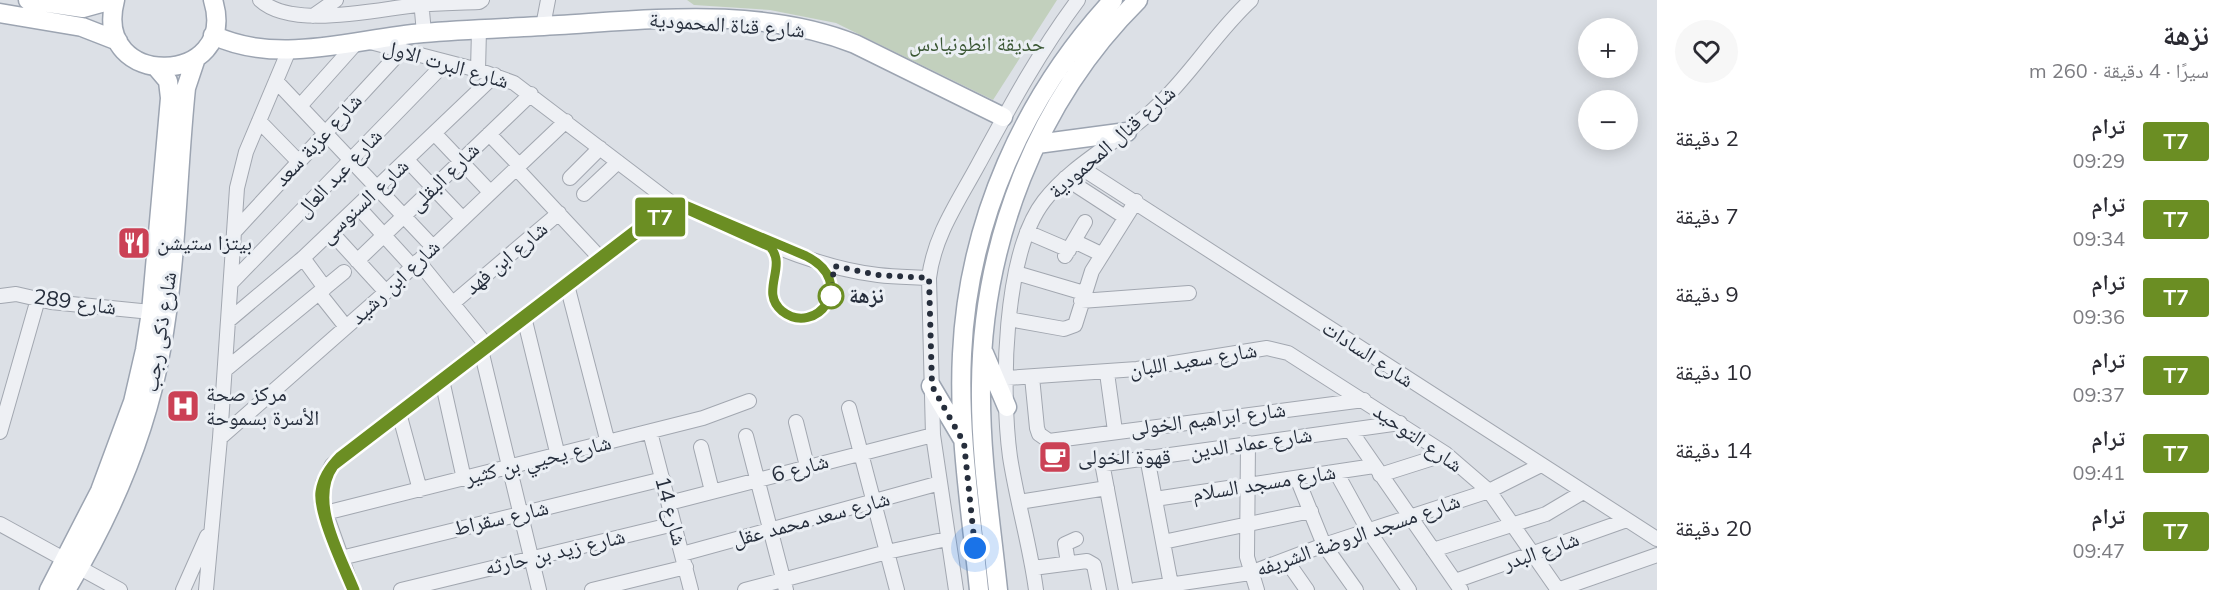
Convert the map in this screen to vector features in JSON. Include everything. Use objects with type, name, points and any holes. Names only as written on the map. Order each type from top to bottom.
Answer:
[{"type":"main road","points":[[28,0],[83,8],[114,0],[112,20],[118,41],[128,54],[142,63],[157,68],[178,67],[196,58]]},
{"type":"main road","points":[[213,0],[216,22],[213,35]]},
{"type":"main road","points":[[979,590],[964,443],[962,398],[964,327],[972,274],[993,196],[1014,147],[1039,99],[1068,54],[1113,0]]},
{"type":"main road","points":[[998,590],[982,424],[982,349],[988,300],[998,249],[1013,200],[1056,106],[1084,64],[1138,0]]},
{"type":"main road","points":[[0,13],[81,27],[118,41]]},
{"type":"main road","name":"شارع قناة المحمودية","points":[[360,40],[424,33],[675,18],[811,29],[855,44],[1003,117]]},
{"type":"main road","name":"شارع البرت الاول","points":[[213,35],[249,49],[289,50],[360,40]]},
{"type":"main road","name":"شارع ذكى رجب","points":[[49,590],[99,530],[128,464],[148,406],[161,353],[167,314],[186,88],[196,58],[213,35]]},
{"type":"main road","name":"شارع ذكى رجب","points":[[66,590],[72,565],[122,437],[145,350],[151,312],[170,98],[168,81],[157,68]]},
{"type":"main road","points":[[1037,144],[1127,132]]},
{"type":"main road","points":[[982,349],[1007,407]]},
{"type":"main road","points":[[932,386],[964,443]]},
{"type":"street","points":[[260,0],[275,10],[313,16],[358,0]]},
{"type":"street","points":[[337,7],[428,2],[479,3],[482,0]]},
{"type":"street","points":[[543,26],[548,0]]},
{"type":"street","points":[[956,590],[933,435],[929,278],[940,233],[1003,117],[1078,0]]},
{"type":"street","name":"شارع قنال المحمودية","points":[[1036,590],[1010,454],[1007,407],[1009,319],[1016,273],[1027,232],[1042,203],[1065,178],[1127,132],[1174,90],[1223,28],[1251,0]]},
{"type":"street","points":[[424,33],[428,2]]},
{"type":"street","points":[[478,70],[479,30]]},
{"type":"street","points":[[300,106],[360,40]]},
{"type":"street","name":"شارع البرت الاول","points":[[360,40],[495,75],[531,94],[677,207],[683,206],[745,235],[820,262],[878,275],[929,278]]},
{"type":"street","points":[[206,590],[239,179],[259,121],[289,50]]},
{"type":"street","name":"شارع عزبة سعد","points":[[235,231],[402,50]]},
{"type":"street","name":"شارع عبد العال","points":[[231,283],[446,62]]},
{"type":"street","name":"شارع السنوسى","points":[[228,321],[303,258],[495,75]]},
{"type":"street","points":[[276,81],[433,247]]},
{"type":"street","name":"شارع البقلى","points":[[357,261],[531,94]]},
{"type":"street","points":[[259,121],[299,162]]},
{"type":"street","name":"شارع ابن رشيد","points":[[220,438],[386,292],[566,121]]},
{"type":"street","points":[[435,134],[490,192]]},
{"type":"street","points":[[489,134],[601,258]]},
{"type":"street","points":[[570,178],[600,148]]},
{"type":"street","points":[[407,160],[463,219]]},
{"type":"street","points":[[584,194],[618,162]]},
{"type":"street","name":"شارع السادات","points":[[1080,167],[1657,539]]},
{"type":"street","points":[[1065,178],[1125,218]]},
{"type":"street","points":[[1009,319],[1064,329],[1072,327],[1077,321],[1083,297],[1101,254],[1136,201]]},
{"type":"street","points":[[358,207],[453,303],[484,348],[509,468],[539,590]]},
{"type":"street","points":[[354,590],[325,513],[322,489],[333,465],[651,220],[677,207]]},
{"type":"street","name":"شارع ابن فهد","points":[[453,303],[559,213]]},
{"type":"street","points":[[1069,249],[1085,222]]},
{"type":"street","points":[[331,232],[386,292]]},
{"type":"street","points":[[1027,232],[1069,249],[1101,254]]},
{"type":"street","points":[[303,258],[346,327]]},
{"type":"street","points":[[225,369],[344,272]]},
{"type":"street","points":[[1016,273],[1083,297],[1189,293]]},
{"type":"street","points":[[567,285],[608,443]]},
{"type":"street","name":"شارع 289","points":[[0,296],[16,294],[39,299],[151,312]]},
{"type":"street","points":[[0,432],[39,299]]},
{"type":"street","points":[[524,317],[558,456]]},
{"type":"street","name":"شارع سعيد اللبان","points":[[1007,378],[1107,373],[1267,348],[1278,349],[1298,358],[1364,400]]},
{"type":"street","points":[[1107,373],[1115,431]]},
{"type":"street","name":"شارع ابراهيم الخولى","points":[[1032,377],[1037,428],[1043,438],[1054,441],[1115,431],[1364,400]]},
{"type":"street","points":[[442,380],[464,479]]},
{"type":"street","name":"شارع التوحيد","points":[[1364,400],[1446,454],[1489,491],[1515,525],[1557,590]]},
{"type":"street","name":"شارع يحيي بن كثير","points":[[325,513],[703,418],[749,401]]},
{"type":"street","points":[[849,408],[897,590]]},
{"type":"street","points":[[399,413],[420,490]]},
{"type":"street","points":[[796,422],[807,466]]},
{"type":"street","name":"شارع عماد الدين","points":[[1107,488],[1104,466],[1147,457],[1400,423]]},
{"type":"street","points":[[1350,430],[1458,585]]},
{"type":"street","name":"شارع 14","points":[[650,432],[691,590]]},
{"type":"street","name":"شارع 6","points":[[669,503],[933,435]]},
{"type":"street","points":[[746,436],[785,584]]},
{"type":"street","points":[[1248,443],[1246,526],[1250,573],[1257,590]]},
{"type":"street","points":[[701,447],[712,491]]},
{"type":"street","name":"شارع مسجد السلام","points":[[1155,500],[1336,472],[1377,470],[1446,454]]},
{"type":"street","points":[[1147,457],[1172,587]]},
{"type":"street","name":"شارع مسجد الروضة الشريفه","points":[[1135,590],[1208,585],[1250,573],[1324,545],[1489,491],[1540,465]]},
{"type":"street","points":[[1336,472],[1368,530],[1409,590]]},
{"type":"street","points":[[1298,478],[1324,545],[1356,590]]},
{"type":"street","name":"شارع سقراط","points":[[341,558],[663,479]]},
{"type":"street","name":"شارع سعد محمد عقل","points":[[592,590],[770,530],[940,483]]},
{"type":"street","points":[[1019,502],[1107,488],[1126,590]]},
{"type":"street","points":[[1433,550],[1515,525],[1556,509],[1583,492]]},
{"type":"street","points":[[1162,542],[1311,511]]},
{"type":"street","name":"شارع البدر","points":[[1458,585],[1627,520]]},
{"type":"street","points":[[0,524],[120,590]]},
{"type":"street","name":"شارع زيد بن حارثه","points":[[401,590],[674,524]]},
{"type":"street","points":[[183,590],[212,525]]},
{"type":"street","points":[[745,590],[785,584],[887,552],[947,539]]},
{"type":"street","points":[[1068,563],[1065,544],[1076,539]]},
{"type":"street","points":[[1557,590],[1657,555]]},
{"type":"street","points":[[1286,560],[1307,590]]},
{"type":"street","points":[[1033,568],[1055,572],[1068,563],[1091,562],[1099,590]]},
{"type":"green space","name":"حديقة انطونيادس","points":[[687,0],[1057,0],[993,100],[836,23],[770,10],[694,5]]},
{"type":"tram line","points":[[352,590],[330,539],[322,504],[323,487],[329,471],[340,456],[650,218],[675,205],[685,205],[820,262],[830,276],[831,296],[819,312],[800,318],[782,311],[775,303],[771,283],[777,261],[770,247],[683,208],[653,222],[334,466],[327,480],[326,511],[335,544],[355,590]]},
{"type":"tram line","name":"T7","points":[[352,590],[321,504],[321,485],[331,465],[650,218],[675,205],[685,205],[820,262],[825,267],[832,286],[831,296],[826,305],[810,317],[790,316],[775,303],[772,293],[771,283],[777,261],[770,247],[683,208],[663,215],[344,455],[334,466],[324,486],[323,505],[355,590]]},
{"type":"place","name":"بيتزا ستيشن","points":[[134,243]]},
{"type":"place","name":"نزهة","points":[[831,296]]},
{"type":"place","name":"مركز صحة الأسرة بسموحة","points":[[183,406]]},
{"type":"place","name":"قهوة الخولى","points":[[1055,457]]},
{"type":"route","points":[[831,296],[834,266],[878,275],[929,278],[932,386],[964,443],[975,548]]}]
